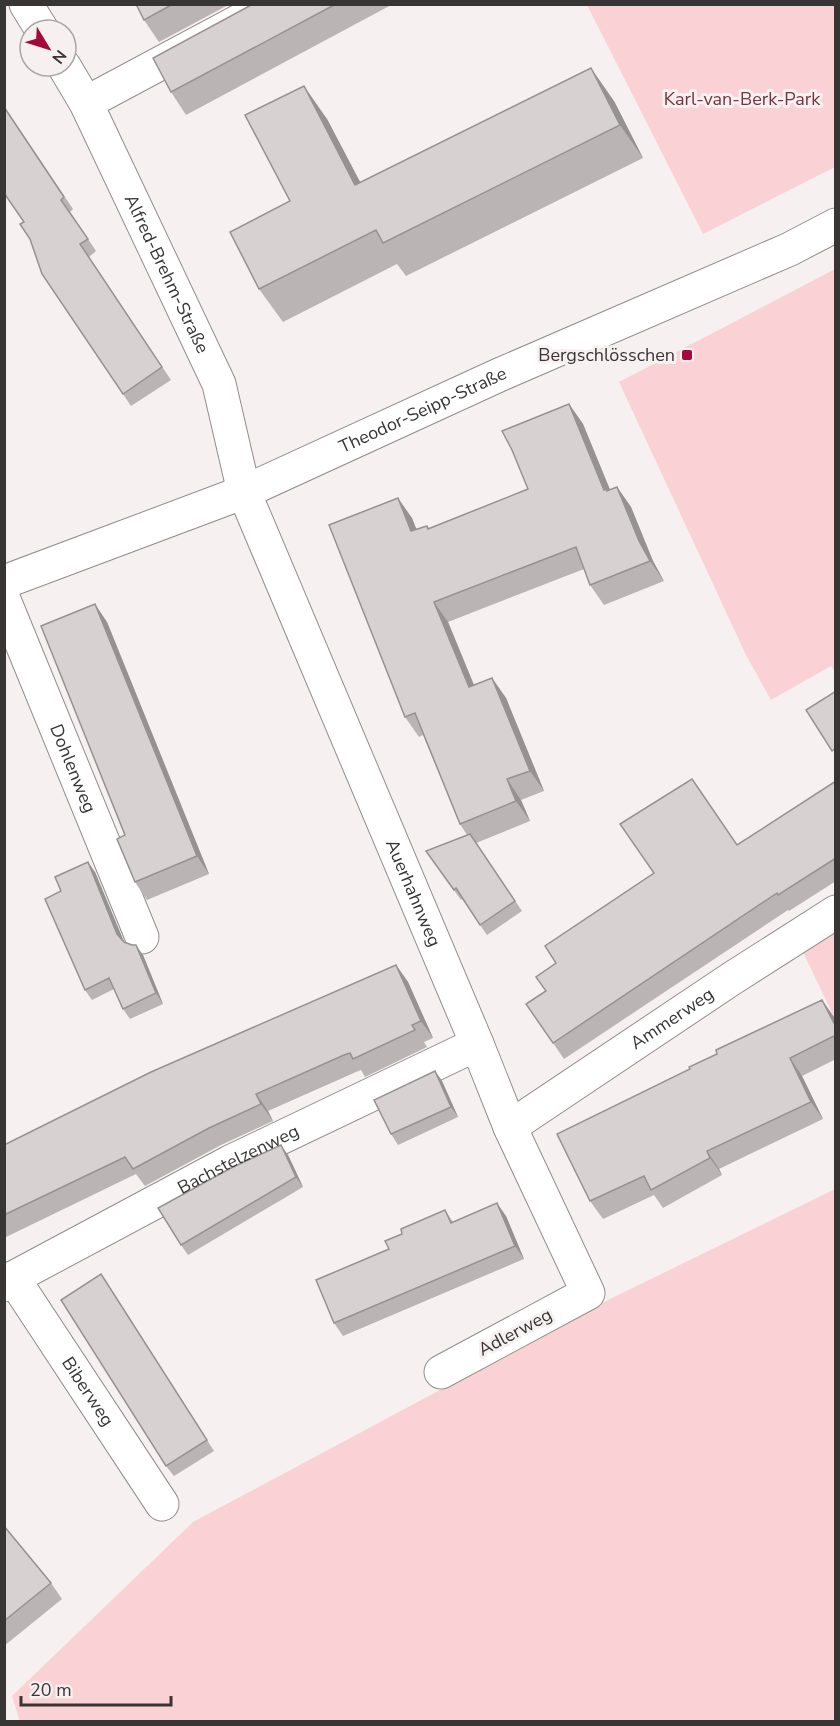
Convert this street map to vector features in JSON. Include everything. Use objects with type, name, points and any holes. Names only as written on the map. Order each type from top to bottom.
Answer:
[{"type":"street","points":[[26,4],[35,18]]},
{"type":"street","points":[[86,103],[271,4]]},
{"type":"street","name":"Alfred-Brehm-Straße","points":[[71,78],[86,103],[219,384],[244,492]]},
{"type":"street","name":"Theodor-Seipp-Straße","points":[[4,582],[244,492],[499,375],[790,249],[836,225]]},
{"type":"street","name":"Auerhahnweg","points":[[244,492],[510,1127],[588,1293]]},
{"type":"street","name":"Dohlenweg","points":[[4,600],[142,937]]},
{"type":"street","name":"Ammerweg","points":[[510,1127],[722,985],[836,912]]},
{"type":"street","name":"Bachstelzenweg","points":[[9,1282],[230,1162],[477,1044]]},
{"type":"street","name":"Biberweg","points":[[9,1282],[162,1504]]},
{"type":"street","name":"Adlerweg","points":[[441,1372],[588,1293]]},
{"type":"green space","name":"Karl-van-Berk-Park","points":[[587,5],[835,5],[835,167],[703,234]]},
{"type":"green space","points":[[835,269],[835,672],[831,666],[771,700],[746,655],[619,382]]},
{"type":"green space","points":[[835,928],[835,1019],[802,950]]},
{"type":"green space","points":[[835,1189],[835,1721],[20,1722],[12,1696],[193,1522],[610,1299]]},
{"type":"building","points":[[136,4],[173,4],[144,20]]},
{"type":"building","points":[[253,4],[336,4],[171,92],[153,58]]},
{"type":"building","points":[[591,68],[620,125],[383,243],[376,230],[259,289],[230,232],[290,201],[245,115],[304,86],[355,185]]},
{"type":"building","points":[[4,107],[64,197],[61,200],[88,239],[80,244],[162,367],[123,394],[42,274],[30,239],[20,224],[24,222],[4,193]]},
{"type":"building","points":[[569,404],[604,490],[617,487],[639,541],[650,561],[590,585],[576,547],[434,602],[469,687],[492,678],[530,771],[507,779],[516,801],[460,824],[415,713],[405,717],[329,525],[398,498],[411,531],[427,526],[428,529],[528,489],[502,431]]},
{"type":"building","points":[[95,604],[197,856],[135,882],[117,839],[125,835],[41,626]]},
{"type":"building","points":[[836,691],[836,748],[832,751],[806,710]]},
{"type":"building","points":[[692,779],[737,845],[836,781],[836,858],[778,895],[777,893],[553,1043],[526,1004],[546,991],[536,977],[556,963],[545,946],[654,873],[620,824]]},
{"type":"building","points":[[470,834],[515,901],[480,925],[456,888],[454,890],[426,851]]},
{"type":"building","points":[[88,862],[117,934],[124,942],[136,945],[156,993],[123,1009],[109,978],[85,990],[45,899],[61,891],[55,877]]},
{"type":"building","points":[[396,965],[421,1021],[412,1025],[415,1030],[353,1059],[350,1053],[344,1055],[256,1094],[261,1104],[209,1128],[133,1169],[125,1157],[4,1215],[4,1145],[151,1072]]},
{"type":"building","points":[[822,1000],[836,1027],[836,1035],[790,1058],[811,1102],[707,1151],[710,1158],[651,1190],[644,1176],[590,1201],[557,1134],[690,1069],[689,1067],[717,1054],[716,1050]]},
{"type":"building","points":[[435,1071],[451,1107],[391,1134],[374,1100]]},
{"type":"building","points":[[281,1145],[296,1177],[181,1245],[158,1208],[231,1168]]},
{"type":"building","points":[[497,1203],[515,1246],[334,1323],[316,1280],[389,1249],[385,1241],[402,1234],[401,1229],[445,1210],[451,1223]]},
{"type":"building","points":[[101,1274],[207,1440],[166,1466],[61,1300]]},
{"type":"building","points":[[4,1526],[51,1583],[4,1621]]},
{"type":"place","name":"Bergschlösschen","points":[[687,355]]}]
